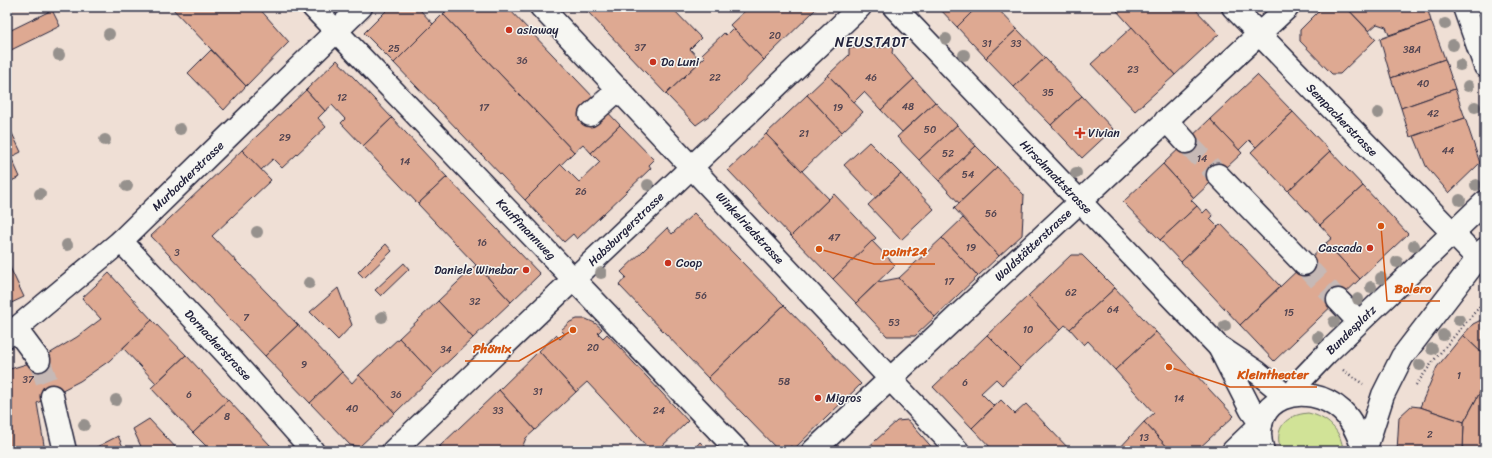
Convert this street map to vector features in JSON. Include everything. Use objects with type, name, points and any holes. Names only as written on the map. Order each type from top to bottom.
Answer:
[{"type":"street","name":"Kauffmannweg","points":[[313,7],[738,451]]},
{"type":"street","name":"Murbacherstrasse","points":[[11,332],[121,241],[361,7]]},
{"type":"street","name":"Winkelriedstrasse","points":[[542,7],[958,451]]},
{"type":"street","name":"Habsburgerstrasse","points":[[393,451],[860,7]]},
{"type":"street","name":"Hirschmattstrasse","points":[[894,7],[1218,346],[1289,395]]},
{"type":"street","name":"Sempacherstrasse","points":[[1233,7],[1452,233],[1481,254]]},
{"type":"street","name":"Waldstätterstrasse","points":[[813,451],[1288,7]]},
{"type":"street","points":[[1464,7],[1485,66]]},
{"type":"street","points":[[590,115],[619,89]]},
{"type":"street","points":[[1166,120],[1186,142]]},
{"type":"street","points":[[1218,175],[1304,264]]},
{"type":"street","name":"Bundesplatz","points":[[1233,451],[1261,424],[1267,411],[1276,401],[1289,395],[1302,379],[1359,322],[1485,202]]},
{"type":"street","name":"Dornacherstrasse","points":[[121,241],[234,362],[313,451]]},
{"type":"street","points":[[1365,451],[1383,395],[1402,357],[1481,254]]},
{"type":"street","points":[[1338,300],[1359,322]]},
{"type":"street","points":[[11,332],[39,360]]},
{"type":"street","name":"Hirschmattstrasse","points":[[1218,346],[1251,410],[1261,424]]},
{"type":"street","points":[[1289,395],[1307,394],[1321,397],[1333,404],[1343,412],[1356,430],[1365,451]]},
{"type":"street","points":[[52,396],[65,451]]},
{"type":"street","points":[[1261,424],[1260,433],[1263,451]]},
{"type":"path","points":[[1413,388],[1435,359],[1485,300]]},
{"type":"path","points":[[1338,366],[1367,386]]},
{"type":"green space","points":[[1308,413],[1321,418],[1332,426],[1340,437],[1343,451],[1281,451],[1279,436],[1280,429],[1283,424],[1293,417]]},
{"type":"building","points":[[171,7],[258,7],[289,42],[246,86]]},
{"type":"building","points":[[390,7],[424,7],[420,10],[433,24],[394,63],[364,33]]},
{"type":"building","points":[[450,7],[507,7],[620,125],[591,153],[583,144],[574,152],[443,14]]},
{"type":"building","points":[[590,7],[671,7],[701,38],[690,49],[701,61],[666,94],[587,11]]},
{"type":"building","points":[[749,7],[818,7],[764,60],[730,25]]},
{"type":"building","points":[[938,7],[977,7],[957,27]]},
{"type":"building","points":[[977,7],[996,7],[1017,29],[986,58],[957,27]]},
{"type":"building","points":[[1121,7],[1193,7],[1219,34],[1175,75],[1117,11]]},
{"type":"building","points":[[1323,7],[1346,7],[1376,39],[1340,74],[1332,74],[1300,41],[1300,30]]},
{"type":"building","points":[[1346,7],[1427,7],[1431,21],[1389,35],[1386,27],[1377,24],[1369,31]]},
{"type":"building","points":[[52,10],[60,26],[7,52],[7,32]]},
{"type":"building","points":[[443,14],[574,152],[525,200],[394,63]]},
{"type":"building","points":[[1431,21],[1445,59],[1391,78],[1380,39]]},
{"type":"building","points":[[1132,27],[1175,75],[1135,111],[1091,64]]},
{"type":"building","points":[[733,28],[764,60],[714,112],[696,125],[666,94],[705,57],[702,54],[724,33],[726,35]]},
{"type":"building","points":[[1017,29],[1045,58],[1014,87],[986,58]]},
{"type":"building","points":[[893,47],[892,53],[914,79],[881,110],[864,92],[854,102],[828,75],[849,55],[849,48]]},
{"type":"building","points":[[211,50],[246,86],[224,110],[188,73]]},
{"type":"building","points":[[1045,58],[1082,96],[1051,125],[1014,87]]},
{"type":"building","points":[[1445,59],[1455,89],[1401,108],[1391,78]]},
{"type":"building","points":[[337,60],[392,118],[363,146],[341,123],[345,119],[332,105],[325,111],[306,90]]},
{"type":"building","points":[[828,75],[863,112],[842,132],[807,95]]},
{"type":"building","points":[[1257,75],[1293,112],[1256,147],[1249,140],[1239,150],[1210,119]]},
{"type":"building","points":[[914,79],[935,102],[902,132],[881,110]]},
{"type":"building","points":[[1455,89],[1465,118],[1410,137],[1401,108]]},
{"type":"building","points":[[306,90],[325,111],[318,118],[326,127],[282,168],[273,159],[261,170],[242,150]]},
{"type":"building","points":[[807,95],[842,132],[802,171],[766,134]]},
{"type":"building","points":[[1082,96],[1113,129],[1082,158],[1051,125]]},
{"type":"building","points":[[935,102],[957,125],[919,160],[897,137]]},
{"type":"building","points":[[1293,112],[1330,151],[1288,191],[1251,152]]},
{"type":"building","points":[[392,118],[447,177],[418,204],[363,146]]},
{"type":"building","points":[[1465,118],[1480,163],[1449,193],[1426,166],[1414,136]]},
{"type":"building","points":[[1210,119],[1242,153],[1194,198],[1163,164]]},
{"type":"building","points":[[620,125],[654,160],[649,165],[651,168],[577,239],[573,234],[564,242],[525,200],[561,164],[579,182],[600,162],[591,153]]},
{"type":"building","points":[[957,125],[976,146],[939,181],[919,160]]},
{"type":"building","points":[[9,127],[21,152],[11,157],[20,177],[7,183],[7,128]]},
{"type":"building","points":[[766,134],[829,199],[791,236],[728,170]]},
{"type":"building","points":[[869,142],[901,174],[875,198],[844,165]]},
{"type":"building","points":[[976,146],[997,167],[959,203],[939,181]]},
{"type":"building","points":[[242,150],[271,180],[212,236],[298,325],[265,356],[151,236]]},
{"type":"building","points":[[1330,151],[1363,186],[1320,225],[1288,191]]},
{"type":"building","points":[[1163,164],[1194,198],[1191,200],[1197,206],[1160,240],[1123,202]]},
{"type":"building","points":[[997,167],[1024,195],[1022,235],[999,256],[954,208]]},
{"type":"building","points":[[901,174],[934,209],[901,240],[868,205]]},
{"type":"building","points":[[447,177],[540,274],[511,302],[418,204]]},
{"type":"building","points":[[1363,186],[1408,234],[1360,279],[1326,243],[1332,238],[1320,225]]},
{"type":"building","points":[[834,194],[876,238],[833,279],[791,236]]},
{"type":"building","points":[[1197,206],[1203,213],[1207,209],[1213,216],[1210,219],[1218,227],[1181,262],[1160,240]]},
{"type":"building","points":[[694,213],[784,305],[708,378],[619,285],[626,277],[621,272],[667,228],[672,234]]},
{"type":"building","points":[[963,218],[999,256],[978,276],[942,238]]},
{"type":"building","points":[[1221,224],[1280,286],[1240,325],[1181,262]]},
{"type":"building","points":[[942,238],[978,276],[935,317],[899,278]]},
{"type":"building","points":[[872,241],[895,265],[856,303],[833,279]]},
{"type":"building","points":[[1326,243],[1360,279],[1274,361],[1240,325]]},
{"type":"building","points":[[386,244],[392,251],[364,278],[358,272]]},
{"type":"building","points":[[1071,255],[1082,255],[1115,288],[1070,329],[1065,325],[1060,330],[1028,296]]},
{"type":"building","points":[[7,261],[24,297],[7,305]]},
{"type":"building","points":[[404,263],[409,269],[381,296],[375,290]]},
{"type":"building","points":[[476,265],[511,302],[473,338],[438,301]]},
{"type":"building","points":[[109,273],[152,320],[109,361],[80,381],[37,403],[45,451],[7,451],[7,370],[39,360],[77,337],[101,319],[82,298]]},
{"type":"building","points":[[899,278],[935,317],[915,336],[887,336],[856,303],[878,282]]},
{"type":"building","points":[[338,288],[352,325],[338,340],[310,312]]},
{"type":"building","points":[[1115,288],[1156,332],[1115,370],[1088,341],[1084,345],[1070,329]]},
{"type":"building","points":[[1028,296],[1060,330],[1020,368],[987,335]]},
{"type":"building","points":[[438,301],[473,338],[434,375],[399,338]]},
{"type":"building","points":[[784,305],[861,384],[794,449],[791,446],[785,451],[779,451],[708,378]]},
{"type":"building","points":[[1485,318],[1485,356],[1463,335],[1473,324]]},
{"type":"building","points":[[577,319],[586,319],[595,323],[602,329],[598,333],[603,338],[607,334],[688,421],[657,451],[651,451],[587,382],[576,392],[539,351],[556,335],[560,339],[565,334],[561,330],[570,322]]},
{"type":"building","points":[[152,320],[186,355],[156,383],[123,348]]},
{"type":"building","points":[[298,325],[342,372],[310,403],[265,356]]},
{"type":"building","points":[[1156,332],[1234,416],[1196,451],[1171,451],[1144,422],[1154,413],[1115,370]]},
{"type":"building","points":[[987,335],[1020,368],[1002,385],[996,379],[981,393],[994,406],[972,428],[933,387]]},
{"type":"building","points":[[1463,335],[1485,356],[1485,383],[1464,422],[1420,407],[1437,367]]},
{"type":"building","points":[[399,338],[434,375],[395,413],[359,375]]},
{"type":"building","points":[[539,351],[576,392],[535,430],[499,390]]},
{"type":"building","points":[[186,355],[228,400],[193,433],[151,388]]},
{"type":"building","points":[[342,372],[352,383],[359,375],[395,413],[359,447],[350,445],[310,403]]},
{"type":"building","points":[[1485,383],[1485,451],[1463,451],[1464,422]]},
{"type":"building","points":[[499,390],[535,430],[526,438],[521,450],[444,451],[440,446]]},
{"type":"building","points":[[228,400],[270,445],[264,451],[211,451],[193,433]]},
{"type":"building","points":[[1001,400],[1015,414],[1026,404],[1071,451],[994,451],[972,428]]},
{"type":"building","points":[[1411,406],[1420,407],[1464,422],[1463,451],[1397,451],[1399,417]]},
{"type":"building","points":[[149,419],[179,451],[143,451],[133,429]]},
{"type":"building","points":[[908,420],[935,451],[864,451],[897,421]]},
{"type":"building","points":[[1144,422],[1171,451],[1117,451]]},
{"type":"building","points":[[118,436],[125,451],[89,451]]},
{"type":"building","points":[[700,442],[709,451],[692,451]]},
{"type":"building","points":[[270,445],[276,451],[264,451]]},
{"type":"building","points":[[440,446],[444,451],[435,451]]},
{"type":"tunnel","points":[[1186,142],[1218,175]]},
{"type":"tunnel","points":[[1304,264],[1338,300]]},
{"type":"tunnel","points":[[39,360],[52,396]]},
{"type":"place","name":"asiaway","points":[[509,30]]},
{"type":"place","name":"Da Luni","points":[[653,62]]},
{"type":"place","name":"Vivian","points":[[1080,133]]},
{"type":"place","name":"Bolero","points":[[1381,226]]},
{"type":"place","name":"Cascada","points":[[1370,248]]},
{"type":"place","name":"point24","points":[[819,249]]},
{"type":"place","name":"Coop","points":[[668,263]]},
{"type":"place","name":"Daniele Winebar","points":[[526,270]]},
{"type":"place","name":"Phönix","points":[[573,330]]},
{"type":"place","name":"Kleintheater","points":[[1169,367]]},
{"type":"place","name":"Migros","points":[[818,398]]},
{"type":"district","name":"NEUSTADT","points":[[872,42]]}]
